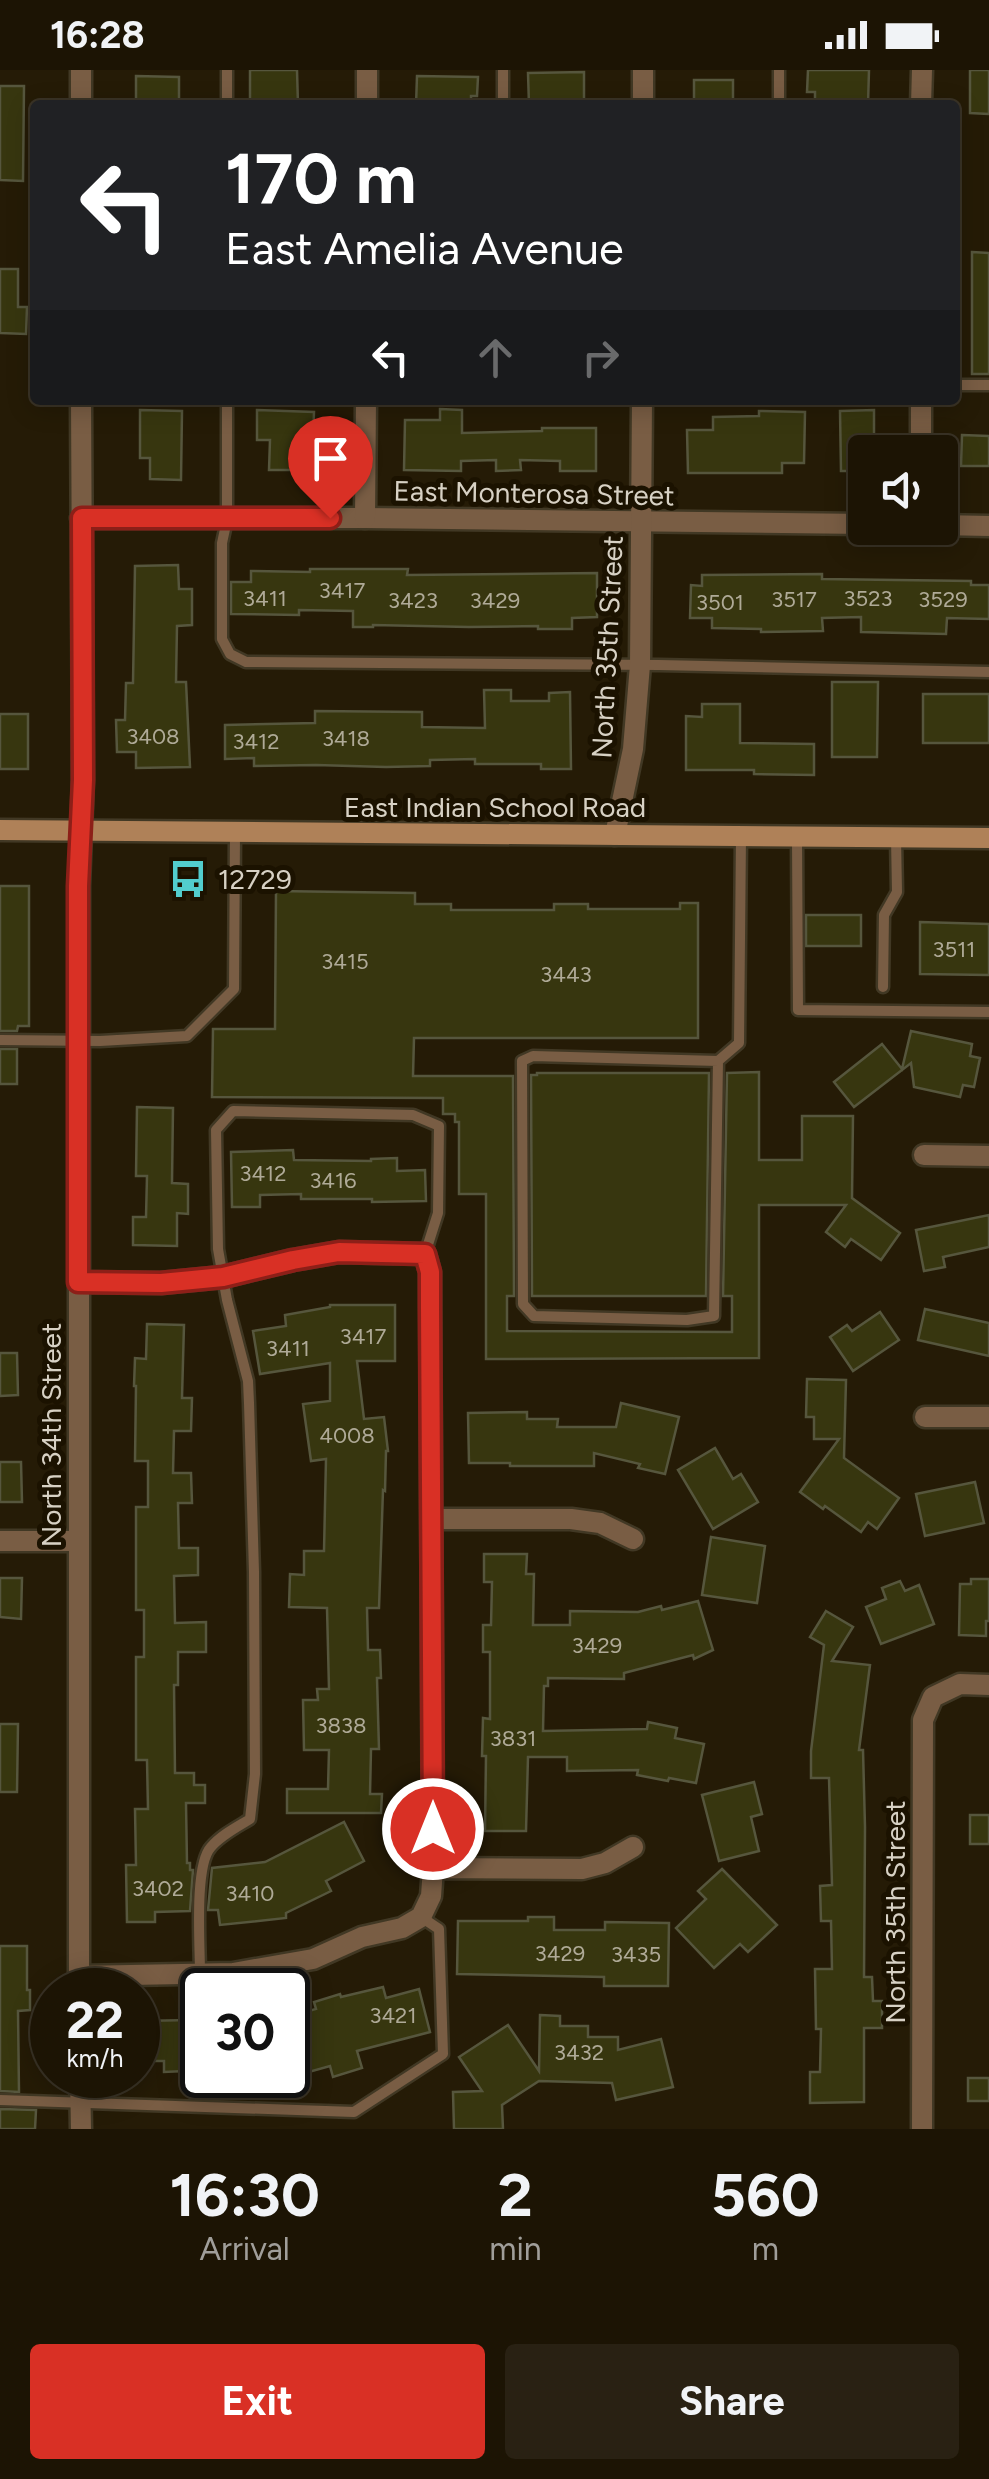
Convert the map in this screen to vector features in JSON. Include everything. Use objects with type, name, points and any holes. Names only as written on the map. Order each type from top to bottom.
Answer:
[{"type":"main road","name":"East Indian School Road","points":[[0,830],[989,838]]},
{"type":"street","points":[[81,70],[81,100]]},
{"type":"street","points":[[367,70],[367,100]]},
{"type":"street","points":[[643,70],[643,100]]},
{"type":"street","points":[[922,70],[922,100]]},
{"type":"street","name":"North 34th Street","points":[[79,1968],[81,405]]},
{"type":"street","points":[[365,518],[366,405]]},
{"type":"street","name":"North 35th Street","points":[[614,836],[633,748],[640,665],[642,405]]},
{"type":"street","points":[[921,405],[921,435]]},
{"type":"street","name":"East Monterosa Street","points":[[82,518],[848,524]]},
{"type":"street","points":[[958,525],[989,526]]},
{"type":"street","points":[[924,1156],[989,1156]]},
{"type":"street","points":[[78,1282],[161,1283],[223,1277],[339,1252],[425,1254],[430,1272],[432,1896],[421,1918],[402,1928],[362,1937],[312,1958],[259,1968]]},
{"type":"street","points":[[925,1417],[989,1417]]},
{"type":"street","points":[[432,1520],[571,1518],[600,1523],[633,1539]]},
{"type":"street","points":[[0,1541],[78,1541]]},
{"type":"street","name":"North 35th Street","points":[[922,2129],[923,1720],[933,1697],[960,1684],[989,1685]]},
{"type":"street","points":[[433,1868],[582,1869],[604,1863],[633,1847]]},
{"type":"street","points":[[80,2101],[80,2129]]},
{"type":"lane","points":[[227,70],[227,100]]},
{"type":"lane","points":[[503,70],[503,100]]},
{"type":"lane","points":[[778,70],[778,100]]},
{"type":"lane","points":[[960,384],[989,385]]},
{"type":"lane","points":[[227,405],[222,640],[230,654],[246,662],[989,672]]},
{"type":"lane","points":[[0,1040],[150,1040],[187,1036],[234,989],[235,832]]},
{"type":"lane","points":[[718,1061],[714,1316],[687,1320],[534,1316],[522,1304],[522,1061],[533,1056],[718,1061],[739,1042],[741,836]]},
{"type":"lane","points":[[797,837],[798,1010],[989,1012]]},
{"type":"lane","points":[[884,987],[884,914],[897,892],[896,838]]},
{"type":"lane","points":[[200,1968],[201,1872],[206,1853],[250,1820],[255,1774],[248,1381],[218,1249],[216,1130],[233,1111],[413,1115],[439,1126],[438,1213],[425,1254]]},
{"type":"lane","points":[[0,2100],[354,2112],[443,2054],[439,1929],[421,1918]]},
{"type":"building","points":[[250,70],[297,70],[298,100],[250,100]]},
{"type":"building","points":[[808,70],[869,70],[868,100],[815,100],[815,92],[807,92]]},
{"type":"building","points":[[970,70],[989,70],[989,114],[970,113]]},
{"type":"building","points":[[584,72],[584,100],[529,100],[528,73]]},
{"type":"building","points":[[136,76],[179,77],[179,100],[136,100]]},
{"type":"building","points":[[417,76],[478,77],[477,96],[471,96],[471,100],[416,100]]},
{"type":"building","points":[[694,80],[733,80],[733,100],[694,100]]},
{"type":"building","points":[[0,86],[24,86],[23,181],[0,180]]},
{"type":"building","points":[[972,252],[989,253],[989,374],[972,374]]},
{"type":"building","points":[[0,269],[18,269],[18,307],[27,307],[26,334],[0,333]]},
{"type":"building","points":[[440,409],[462,410],[462,433],[596,428],[596,471],[560,471],[560,461],[520,460],[521,470],[496,471],[496,460],[461,461],[461,471],[404,470],[405,420],[440,420]]},
{"type":"building","points":[[140,410],[182,411],[181,480],[150,479],[150,458],[140,458]]},
{"type":"building","points":[[257,410],[314,412],[312,470],[269,470],[270,440],[257,440]]},
{"type":"building","points":[[874,410],[874,435],[848,435],[848,471],[841,471],[840,411]]},
{"type":"building","points":[[759,411],[805,412],[804,463],[782,463],[782,473],[688,473],[687,430],[713,430],[713,417],[759,416]]},
{"type":"building","points":[[962,435],[989,436],[989,466],[961,466]]},
{"type":"building","points":[[178,565],[179,589],[192,589],[192,625],[177,626],[176,682],[186,682],[190,767],[136,768],[136,752],[117,752],[116,720],[125,720],[126,683],[133,683],[135,566]]},
{"type":"building","points":[[408,569],[407,575],[597,573],[597,617],[572,618],[572,629],[538,629],[353,627],[353,611],[231,614],[231,582],[251,582],[251,571]]},
{"type":"building","points":[[822,574],[822,579],[971,581],[971,585],[989,585],[989,619],[947,618],[946,634],[861,632],[861,617],[822,618],[823,631],[761,632],[712,628],[712,618],[690,618],[691,585],[702,586],[702,575]]},
{"type":"building","points":[[832,682],[878,682],[877,757],[832,757]]},
{"type":"building","points":[[484,690],[511,690],[511,701],[549,701],[549,693],[570,692],[571,769],[541,769],[541,764],[475,764],[475,759],[430,760],[430,766],[386,767],[254,766],[254,758],[225,759],[225,725],[315,723],[315,711],[422,712],[422,727],[485,728]]},
{"type":"building","points":[[923,694],[989,694],[989,743],[923,743]]},
{"type":"building","points":[[702,704],[740,704],[740,743],[814,744],[814,775],[686,770],[686,716],[702,717]]},
{"type":"building","points":[[0,714],[28,714],[28,769],[0,769]]},
{"type":"building","points":[[0,886],[29,886],[29,1026],[18,1026],[17,1031],[0,1031]]},
{"type":"building","points":[[276,891],[415,893],[415,904],[451,904],[451,910],[554,910],[554,904],[588,904],[588,909],[680,909],[680,903],[698,903],[698,1038],[414,1038],[413,1076],[513,1076],[514,1296],[507,1296],[507,1331],[732,1332],[732,1296],[723,1296],[727,1073],[759,1072],[759,1160],[802,1160],[802,1116],[853,1116],[852,1198],[900,1233],[881,1260],[851,1239],[845,1247],[826,1232],[846,1205],[759,1205],[759,1358],[486,1359],[486,1194],[459,1194],[459,1122],[455,1122],[455,1114],[443,1114],[443,1098],[212,1097],[213,1029],[275,1029]]},
{"type":"building","points":[[806,915],[861,915],[861,946],[806,946]]},
{"type":"building","points":[[920,922],[989,924],[989,975],[920,974]]},
{"type":"building","points":[[911,1031],[972,1044],[970,1056],[980,1058],[974,1087],[963,1085],[960,1097],[914,1087],[911,1063],[854,1107],[834,1082],[882,1044],[902,1069]]},
{"type":"building","points":[[0,1049],[17,1049],[17,1084],[0,1084]]},
{"type":"building","points":[[709,1073],[706,1296],[532,1296],[531,1075]]},
{"type":"building","points":[[137,1107],[173,1108],[172,1183],[188,1184],[188,1214],[177,1213],[177,1246],[133,1245],[133,1217],[146,1217],[147,1176],[136,1176]]},
{"type":"building","points":[[293,1150],[294,1160],[397,1158],[397,1171],[425,1170],[426,1201],[260,1195],[260,1207],[232,1207],[231,1152]]},
{"type":"building","points":[[989,1215],[989,1247],[943,1257],[945,1267],[924,1271],[916,1230]]},
{"type":"building","points":[[330,1305],[395,1305],[395,1361],[357,1361],[364,1419],[384,1417],[388,1451],[379,1608],[367,1608],[368,1650],[380,1650],[379,1749],[371,1749],[370,1794],[382,1794],[381,1813],[287,1813],[287,1789],[328,1789],[329,1750],[304,1750],[303,1700],[318,1700],[317,1689],[329,1689],[327,1608],[289,1607],[290,1574],[304,1575],[304,1551],[324,1551],[326,1459],[311,1461],[303,1404],[330,1401],[330,1363],[260,1374],[253,1331],[286,1326],[285,1315]]},
{"type":"building","points":[[925,1309],[989,1323],[989,1356],[918,1340]]},
{"type":"building","points":[[880,1312],[899,1340],[853,1371],[830,1337],[847,1325],[852,1331]]},
{"type":"building","points":[[147,1324],[184,1325],[182,1398],[192,1398],[191,1431],[174,1431],[173,1473],[191,1473],[192,1503],[178,1503],[179,1548],[198,1548],[198,1575],[174,1576],[175,1623],[206,1622],[206,1652],[178,1652],[178,1685],[174,1685],[175,1773],[194,1773],[194,1785],[205,1785],[205,1803],[186,1803],[187,1863],[193,1870],[190,1911],[155,1912],[155,1922],[127,1922],[126,1865],[136,1865],[135,1809],[148,1809],[147,1760],[136,1760],[136,1657],[144,1657],[144,1610],[136,1610],[136,1507],[148,1507],[148,1461],[135,1461],[134,1386],[135,1358],[146,1359]]},
{"type":"building","points":[[0,1353],[17,1353],[18,1395],[0,1396]]},
{"type":"building","points":[[807,1379],[846,1380],[844,1458],[899,1498],[877,1529],[868,1522],[861,1532],[800,1492],[839,1439],[814,1439],[814,1417],[806,1417]]},
{"type":"building","points":[[621,1403],[679,1417],[665,1474],[594,1453],[594,1466],[469,1463],[468,1413],[527,1412],[527,1419],[558,1419],[557,1427],[616,1427]]},
{"type":"building","points":[[715,1448],[733,1479],[741,1474],[758,1502],[713,1529],[678,1470]]},
{"type":"building","points":[[0,1462],[21,1462],[22,1502],[0,1502]]},
{"type":"building","points":[[975,1482],[984,1523],[925,1536],[916,1494]]},
{"type":"building","points":[[711,1537],[765,1546],[757,1603],[702,1595]]},
{"type":"building","points":[[484,1554],[527,1554],[526,1574],[534,1574],[533,1625],[570,1625],[570,1611],[638,1612],[698,1601],[713,1650],[694,1659],[693,1655],[624,1673],[624,1679],[548,1678],[548,1686],[544,1686],[543,1731],[647,1729],[648,1722],[677,1728],[675,1738],[704,1744],[696,1783],[637,1775],[638,1770],[567,1771],[567,1757],[528,1757],[526,1831],[485,1831],[483,1718],[490,1719],[490,1652],[483,1652],[483,1625],[491,1625],[492,1582],[484,1582]]},
{"type":"building","points":[[0,1578],[22,1578],[21,1619],[0,1617]]},
{"type":"building","points":[[971,1579],[989,1579],[986,1636],[959,1635],[960,1584],[971,1584]]},
{"type":"building","points":[[900,1581],[905,1591],[919,1585],[934,1624],[881,1644],[866,1607],[886,1599],[882,1588]]},
{"type":"building","points":[[826,1611],[853,1627],[832,1661],[870,1665],[859,1750],[863,1750],[865,1827],[864,1977],[872,1977],[873,2001],[882,2001],[882,2028],[864,2028],[864,2102],[810,2103],[810,2072],[820,2072],[821,2029],[816,2029],[815,1969],[832,1969],[831,1921],[821,1921],[820,1886],[832,1885],[829,1778],[811,1778],[824,1645],[810,1637]]},
{"type":"building","points":[[0,1724],[18,1724],[17,1792],[0,1792]]},
{"type":"building","points":[[754,1782],[762,1814],[751,1817],[759,1851],[719,1861],[702,1795]]},
{"type":"building","points":[[970,1815],[989,1815],[989,1844],[970,1844]]},
{"type":"building","points":[[344,1822],[364,1861],[326,1881],[331,1891],[286,1913],[286,1918],[220,1925],[218,1910],[208,1910],[212,1868],[265,1862]]},
{"type":"building","points":[[722,1869],[777,1925],[748,1952],[740,1944],[714,1968],[676,1928],[706,1899],[698,1891]]},
{"type":"building","points":[[528,1917],[554,1917],[554,1930],[605,1930],[605,1922],[669,1923],[668,1986],[604,1986],[604,1977],[457,1974],[458,1921],[528,1921]]},
{"type":"building","points":[[0,1946],[27,1946],[30,2010],[18,2011],[19,2092],[0,2091]]},
{"type":"building","points":[[383,1987],[386,1998],[419,1989],[430,2032],[357,2051],[362,2068],[333,2077],[330,2066],[310,2072],[310,2011],[316,2009],[314,2002],[340,1994],[341,1997]]},
{"type":"building","points":[[540,2015],[560,2016],[560,2026],[588,2026],[588,2037],[618,2037],[618,2050],[661,2039],[673,2087],[616,2100],[612,2083],[539,2081],[502,2105],[503,2129],[454,2129],[453,2092],[482,2091],[459,2057],[508,2025],[539,2071]]},
{"type":"building","points":[[180,2020],[180,2071],[164,2072],[164,2061],[160,2061],[160,2021]]},
{"type":"building","points":[[968,2078],[989,2078],[989,2101],[968,2101]]},
{"type":"building","points":[[0,2109],[36,2110],[35,2129],[0,2129]]},
{"type":"place","name":"12729","points":[[188,879]]},
{"type":"route","points":[[330,518],[82,518],[78,1282],[161,1283],[223,1277],[339,1252],[425,1254],[430,1272],[433,1829]]}]
